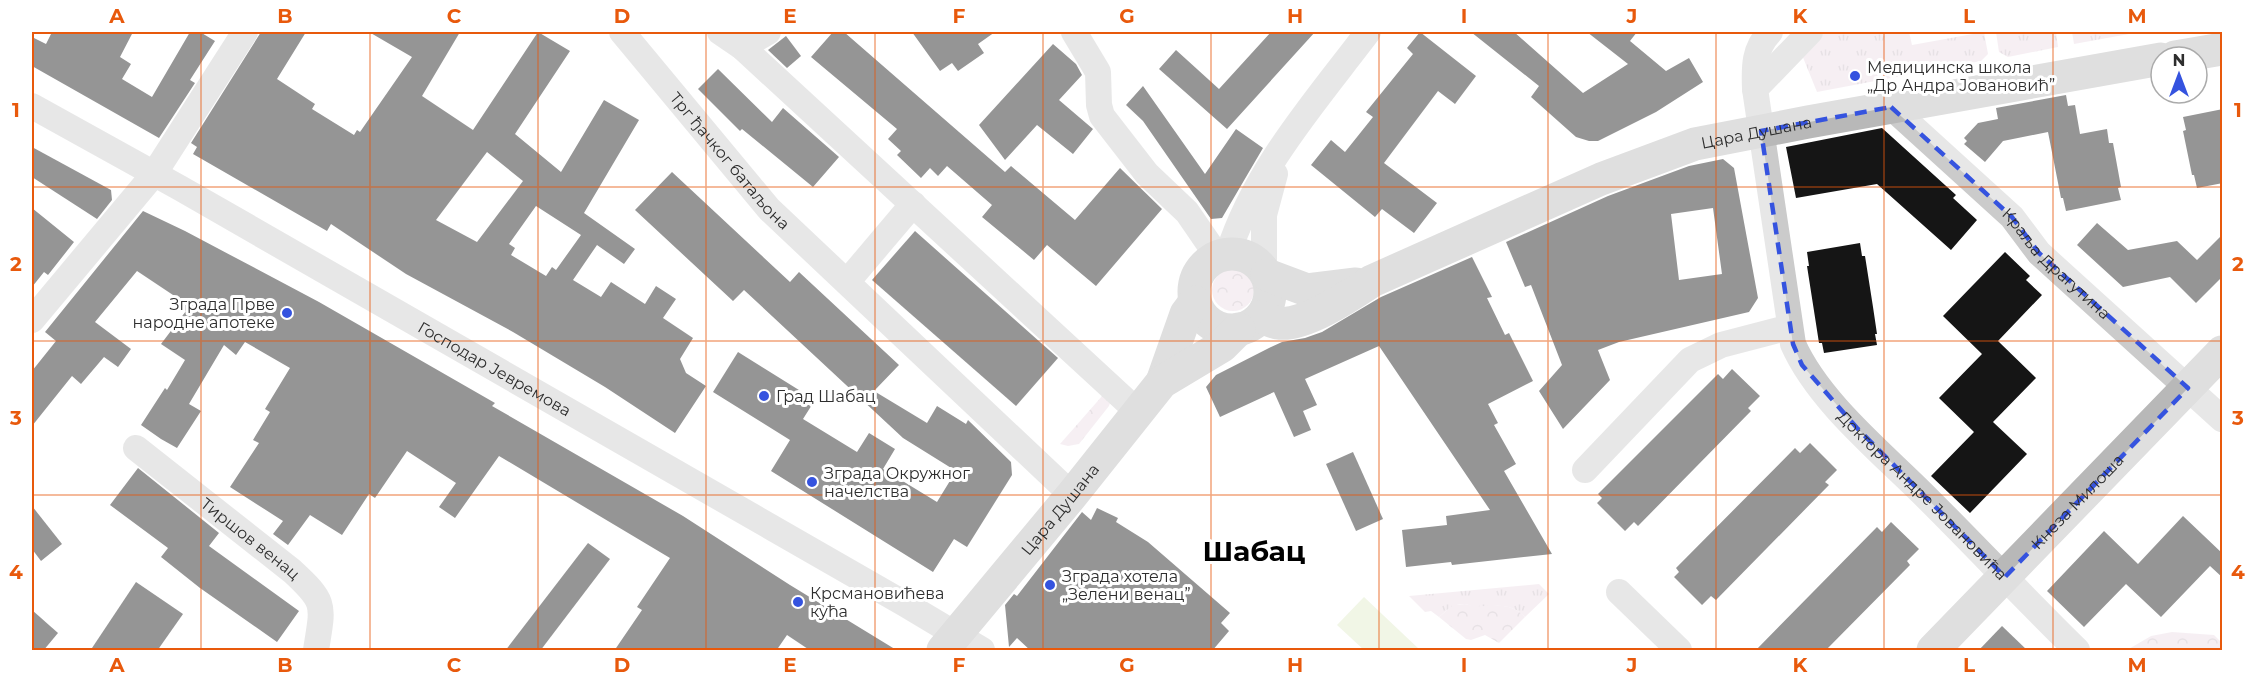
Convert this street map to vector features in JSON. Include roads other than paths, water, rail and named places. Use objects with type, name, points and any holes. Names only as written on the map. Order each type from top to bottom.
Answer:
[{"type":"main road","name":"Цара Душана","points":[[960,645],[1072,495],[1162,382],[1222,346],[1250,323],[1289,323],[1301,320],[1341,302],[1372,281],[1641,163],[1695,144],[1761,130],[2149,61]]},
{"type":"main road","points":[[1223,255],[1246,256],[1256,262],[1265,273],[1270,286],[1267,308],[1250,323],[1228,329],[1208,321],[1200,312],[1194,289],[1197,276],[1204,266],[1223,255]]},
{"type":"main road","name":"Цара Душана","points":[[1265,273],[1307,290],[1372,281]]},
{"type":"main road","name":"Цара Душана","points":[[1162,382],[1186,314],[1196,302]]},
{"type":"main road","name":"Кнеза Милоша","points":[[1933,651],[2223,352]]},
{"type":"street","points":[[32,320],[154,174],[244,32]]},
{"type":"street","name":"Трг ђачког батаљона","points":[[622,32],[769,208],[1072,495]]},
{"type":"street","points":[[720,32],[742,47],[1137,411]]},
{"type":"street","points":[[742,47],[768,32]]},
{"type":"street","points":[[1074,32],[1098,72],[1099,105],[1102,116],[1126,150],[1147,174],[1188,212],[1223,255],[1268,166],[1368,32]]},
{"type":"street","name":"Доктора Андре Јовановића","points":[[1770,32],[1754,60],[1755,89],[1790,327],[1793,344],[1802,365],[1821,390],[2077,651]]},
{"type":"street","points":[[1755,89],[1810,32]]},
{"type":"street","name":"Господар Јевремова","points":[[32,106],[154,174],[960,645]]},
{"type":"street","name":"Краља Драгутина","points":[[1891,107],[2013,218],[2039,253],[2223,419]]},
{"type":"street","points":[[1265,273],[1264,215],[1284,145]]},
{"type":"street","points":[[847,282],[913,204]]},
{"type":"street","points":[[1585,470],[1690,360],[1721,345],[1790,327]]},
{"type":"street","name":"Тиршов венац","points":[[136,448],[313,590],[320,601],[321,612],[316,651]]},
{"type":"street","points":[[1619,592],[1679,651]]},
{"type":"place","name":"Медицинска школа „Др Андра Јовановић”","points":[[1855,76]]},
{"type":"place","name":"Зграда Прве народне апотеке","points":[[287,313]]},
{"type":"place","name":"Град Шабац","points":[[764,396]]},
{"type":"place","name":"Зграда Окружног начелства","points":[[812,482]]},
{"type":"place","name":"Зграда хотела „Зелени венац”","points":[[1050,585]]},
{"type":"place","name":"Крсмановићева кућа","points":[[798,602]]},
{"type":"district","name":"Шабац","points":[[1254,551]]}]
